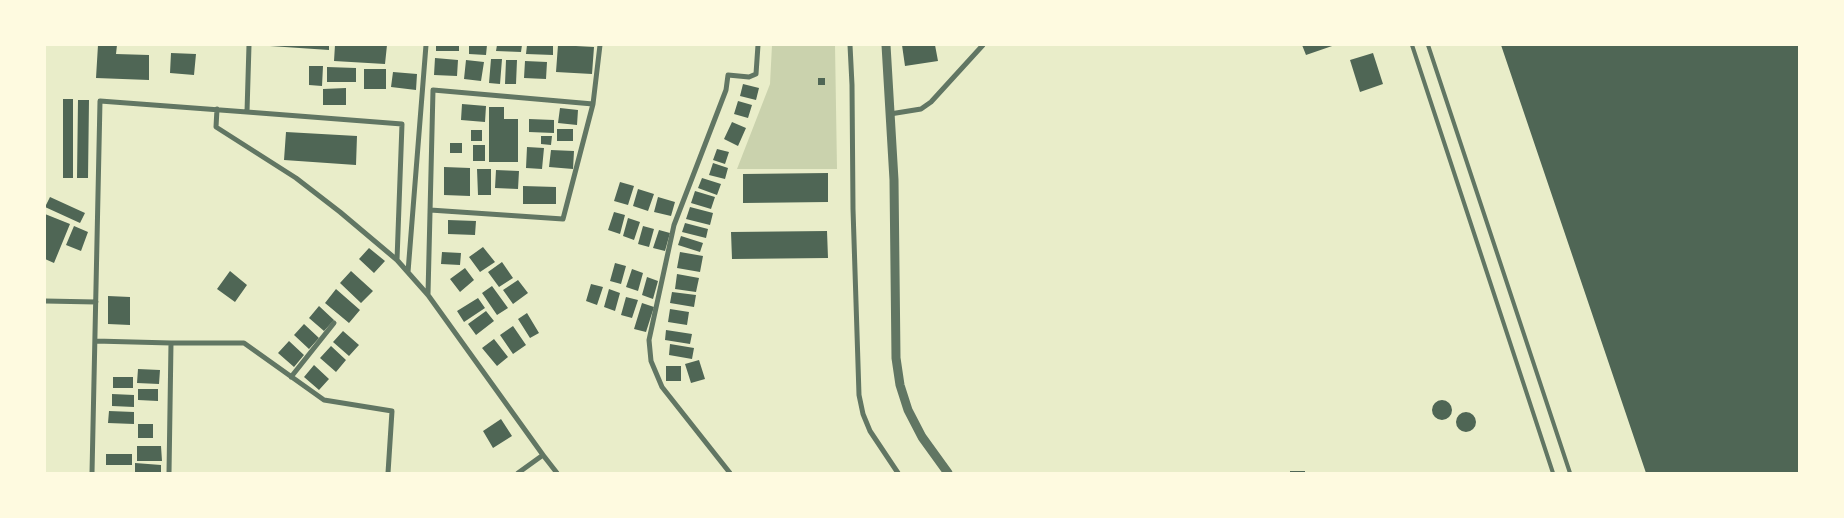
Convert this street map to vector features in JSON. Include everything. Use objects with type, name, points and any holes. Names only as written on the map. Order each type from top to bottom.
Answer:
[{"type":"street","points":[[247,112],[249,45]]},
{"type":"street","points":[[408,272],[426,45]]},
{"type":"street","points":[[430,210],[563,219],[593,104],[600,45]]},
{"type":"street","points":[[730,473],[662,387],[651,361],[649,340],[674,225],[726,90],[728,75],[750,77],[756,74],[758,45]]},
{"type":"street","points":[[850,45],[852,85],[852,210],[862,414],[870,432],[898,473]]},
{"type":"street","points":[[886,45],[894,180],[896,358],[900,385],[908,410],[922,437],[948,473]]},
{"type":"street","points":[[890,114],[921,109],[931,102],[983,45]]},
{"type":"street","points":[[428,295],[433,90],[593,104]]},
{"type":"street","points":[[92,473],[100,101],[402,124],[398,260]]},
{"type":"street","points":[[217,109],[216,127],[296,178],[398,260],[428,295],[557,473]]},
{"type":"street","points":[[45,301],[96,302]]},
{"type":"street","points":[[291,377],[334,323]]},
{"type":"street","points":[[95,341],[244,343],[324,400],[392,411],[388,473]]},
{"type":"street","points":[[169,473],[171,342]]},
{"type":"street","points":[[518,473],[544,456]]},
{"type":"lane","points":[[1412,45],[1553,473]]},
{"type":"lane","points":[[1428,45],[1570,473]]},
{"type":"green space","points":[[772,45],[835,45],[837,169],[737,169],[770,84]]},
{"type":"building","points":[[98,45],[117,45],[116,54],[149,55],[149,80],[96,78]]},
{"type":"building","points":[[329,45],[329,50],[270,46]]},
{"type":"building","points":[[335,45],[387,45],[385,64],[334,61]]},
{"type":"building","points":[[436,45],[459,45],[459,51],[436,51]]},
{"type":"building","points":[[469,45],[487,45],[486,55],[469,54]]},
{"type":"building","points":[[497,45],[522,45],[521,52],[496,51]]},
{"type":"building","points":[[527,45],[553,45],[553,55],[526,54]]},
{"type":"building","points":[[558,45],[594,47],[592,74],[556,72]]},
{"type":"building","points":[[902,45],[935,45],[938,61],[905,66]]},
{"type":"building","points":[[1302,45],[1335,45],[1306,55]]},
{"type":"building","points":[[1501,45],[1799,45],[1799,473],[1646,473]]},
{"type":"building","points":[[171,53],[196,54],[194,75],[170,73]]},
{"type":"building","points":[[1373,53],[1383,84],[1360,92],[1350,60]]},
{"type":"building","points":[[435,58],[458,60],[457,76],[434,75]]},
{"type":"building","points":[[491,59],[502,59],[500,84],[489,83]]},
{"type":"building","points":[[466,60],[484,62],[481,81],[464,79]]},
{"type":"building","points":[[506,60],[517,60],[516,84],[505,84]]},
{"type":"building","points":[[525,61],[547,62],[546,79],[524,78]]},
{"type":"building","points":[[309,66],[323,66],[322,86],[309,85]]},
{"type":"building","points":[[327,67],[356,68],[356,82],[327,82]]},
{"type":"building","points":[[364,69],[386,69],[386,89],[364,89]]},
{"type":"building","points":[[393,72],[417,74],[416,90],[391,87]]},
{"type":"building","points":[[818,78],[825,78],[825,85],[818,85]]},
{"type":"building","points":[[743,84],[759,88],[756,100],[740,96]]},
{"type":"building","points":[[346,88],[346,105],[323,105],[323,89]]},
{"type":"building","points":[[63,99],[73,99],[73,178],[63,178]]},
{"type":"building","points":[[78,100],[89,100],[88,178],[77,178]]},
{"type":"building","points":[[738,101],[752,105],[748,118],[734,114]]},
{"type":"building","points":[[462,104],[486,106],[485,122],[461,120]]},
{"type":"building","points":[[489,107],[504,107],[504,119],[518,119],[518,162],[489,162]]},
{"type":"building","points":[[560,108],[578,110],[577,125],[558,123]]},
{"type":"building","points":[[529,119],[554,120],[554,133],[529,132]]},
{"type":"building","points":[[732,122],[746,128],[738,146],[724,139]]},
{"type":"building","points":[[557,129],[573,129],[573,141],[557,141]]},
{"type":"building","points":[[471,130],[482,130],[482,141],[471,141]]},
{"type":"building","points":[[286,132],[357,136],[356,165],[284,160]]},
{"type":"building","points":[[541,136],[552,136],[551,145],[541,144]]},
{"type":"building","points":[[450,143],[462,143],[462,153],[450,153]]},
{"type":"building","points":[[473,145],[485,145],[485,161],[473,161]]},
{"type":"building","points":[[527,147],[544,148],[542,169],[526,168]]},
{"type":"building","points":[[717,149],[729,152],[725,164],[713,160]]},
{"type":"building","points":[[551,150],[574,151],[573,169],[549,167]]},
{"type":"building","points":[[713,163],[728,168],[725,179],[709,175]]},
{"type":"building","points":[[444,167],[470,168],[470,196],[444,195]]},
{"type":"building","points":[[477,169],[491,169],[491,195],[478,195]]},
{"type":"building","points":[[496,170],[519,171],[518,189],[495,188]]},
{"type":"building","points":[[828,173],[828,202],[743,203],[743,174]]},
{"type":"building","points":[[702,178],[721,184],[717,195],[698,188]]},
{"type":"building","points":[[620,182],[634,186],[628,205],[614,201]]},
{"type":"building","points":[[523,186],[556,187],[556,204],[523,204]]},
{"type":"building","points":[[638,189],[654,194],[648,211],[633,206]]},
{"type":"building","points":[[695,191],[715,197],[711,209],[691,203]]},
{"type":"building","points":[[50,197],[85,213],[80,223],[45,207]]},
{"type":"building","points":[[658,197],[675,202],[671,216],[654,212]]},
{"type":"building","points":[[690,207],[713,213],[710,225],[686,219]]},
{"type":"building","points":[[614,212],[625,215],[620,234],[608,230]]},
{"type":"building","points":[[45,214],[70,224],[54,263],[45,259]]},
{"type":"building","points":[[628,218],[640,222],[634,240],[623,236]]},
{"type":"building","points":[[448,220],[476,221],[475,235],[448,234]]},
{"type":"building","points":[[685,223],[708,229],[706,238],[682,232]]},
{"type":"building","points":[[74,226],[88,232],[81,251],[66,245]]},
{"type":"building","points":[[643,226],[654,229],[649,247],[638,244]]},
{"type":"building","points":[[659,230],[670,233],[665,251],[653,248]]},
{"type":"building","points":[[827,231],[828,258],[732,259],[731,232]]},
{"type":"building","points":[[681,236],[703,243],[700,252],[678,245]]},
{"type":"building","points":[[483,247],[495,262],[480,272],[469,257]]},
{"type":"building","points":[[369,248],[385,261],[374,273],[359,259]]},
{"type":"building","points":[[442,252],[461,253],[460,265],[441,264]]},
{"type":"building","points":[[680,252],[703,256],[700,272],[677,268]]},
{"type":"building","points":[[502,262],[513,278],[499,287],[488,272]]},
{"type":"building","points":[[615,263],[626,266],[621,284],[610,281]]},
{"type":"building","points":[[465,268],[474,280],[460,292],[450,279]]},
{"type":"building","points":[[632,269],[643,273],[638,291],[626,287]]},
{"type":"building","points":[[230,271],[247,285],[235,302],[217,289]]},
{"type":"building","points":[[351,271],[373,291],[361,303],[340,283]]},
{"type":"building","points":[[677,274],[699,278],[696,292],[675,289]]},
{"type":"building","points":[[647,277],[658,281],[653,299],[642,295]]},
{"type":"building","points":[[518,280],[528,293],[513,304],[503,290]]},
{"type":"building","points":[[591,284],[603,287],[597,305],[586,301]]},
{"type":"building","points":[[492,286],[508,308],[497,315],[482,293]]},
{"type":"building","points":[[336,289],[360,310],[349,323],[325,303]]},
{"type":"building","points":[[609,289],[620,293],[615,311],[604,307]]},
{"type":"building","points":[[672,292],[696,295],[694,307],[670,303]]},
{"type":"building","points":[[108,296],[130,297],[130,325],[108,324]]},
{"type":"building","points":[[626,297],[638,300],[632,318],[621,315]]},
{"type":"building","points":[[478,298],[485,308],[464,322],[457,311]]},
{"type":"building","points":[[642,303],[654,307],[646,332],[634,329]]},
{"type":"building","points":[[319,306],[334,320],[324,331],[309,318]]},
{"type":"building","points":[[670,309],[689,312],[687,325],[668,322]]},
{"type":"building","points":[[486,311],[494,321],[476,335],[468,324]]},
{"type":"building","points":[[527,313],[539,333],[530,338],[518,319]]},
{"type":"building","points":[[304,324],[319,338],[309,349],[294,335]]},
{"type":"building","points":[[513,326],[526,345],[513,354],[500,335]]},
{"type":"building","points":[[666,330],[692,334],[690,344],[665,340]]},
{"type":"building","points":[[343,331],[359,345],[349,356],[333,342]]},
{"type":"building","points":[[494,339],[508,357],[497,366],[482,348]]},
{"type":"building","points":[[289,341],[304,355],[294,367],[278,353]]},
{"type":"building","points":[[670,344],[694,348],[692,359],[669,355]]},
{"type":"building","points":[[331,346],[346,360],[336,372],[320,358]]},
{"type":"building","points":[[699,360],[705,379],[691,383],[685,364]]},
{"type":"building","points":[[314,365],[329,379],[319,390],[304,377]]},
{"type":"building","points":[[666,366],[681,366],[681,381],[666,381]]},
{"type":"building","points":[[138,369],[160,370],[159,384],[137,383]]},
{"type":"building","points":[[113,377],[133,377],[133,388],[113,388]]},
{"type":"building","points":[[138,389],[158,389],[158,401],[138,400]]},
{"type":"building","points":[[112,394],[134,395],[134,407],[112,406]]},
{"type":"building","points":[[1442,400],[1449,403],[1452,410],[1449,417],[1442,420],[1435,417],[1432,410],[1435,403]]},
{"type":"building","points":[[109,411],[134,412],[134,424],[108,423]]},
{"type":"building","points":[[1466,412],[1473,415],[1476,422],[1473,429],[1466,432],[1459,429],[1456,422],[1459,415]]},
{"type":"building","points":[[501,419],[512,436],[493,448],[483,431]]},
{"type":"building","points":[[138,424],[153,424],[153,438],[138,438]]},
{"type":"building","points":[[137,446],[161,446],[162,461],[137,461]]},
{"type":"building","points":[[106,454],[132,454],[132,465],[106,465]]},
{"type":"building","points":[[135,463],[161,465],[161,473],[135,473]]},
{"type":"building","points":[[1290,471],[1305,471],[1305,473],[1290,473]]}]
